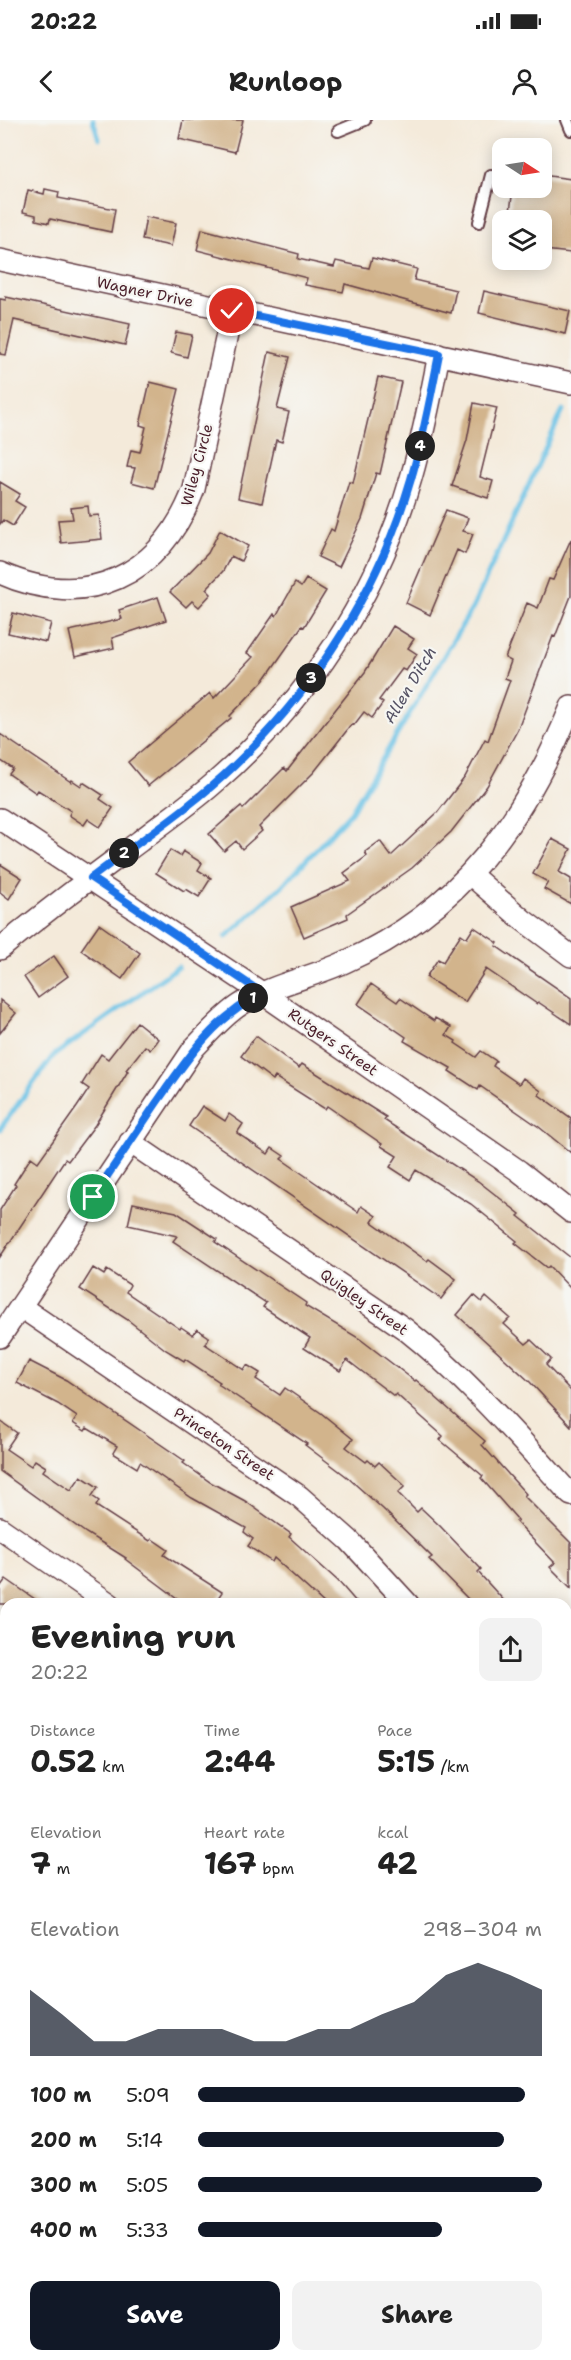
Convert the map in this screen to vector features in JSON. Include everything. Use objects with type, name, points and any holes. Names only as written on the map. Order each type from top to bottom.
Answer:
[{"type":"street","name":"Wagner Drive","points":[[0,260],[571,383]]},
{"type":"street","name":"Wiley Circle","points":[[0,573],[46,586],[82,588],[110,581],[127,573],[160,549],[180,521],[194,489],[232,311]]},
{"type":"street","points":[[0,949],[179,813],[234,765],[288,707],[335,644],[381,563],[396,522],[423,435],[439,354]]},
{"type":"street","points":[[0,1337],[194,1048],[240,1005],[262,993],[322,972],[373,948],[428,910],[471,874],[519,812],[542,772],[571,707]]},
{"type":"street","name":"Rutgers Street","points":[[0,819],[262,993],[519,1171],[571,1212]]},
{"type":"street","points":[[471,874],[523,920],[571,957]]},
{"type":"street","name":"Quigley Street","points":[[130,1142],[405,1329],[430,1349],[480,1396],[571,1495]]},
{"type":"street","name":"Princeton Street","points":[[21,1307],[299,1496],[349,1540],[402,1598]]},
{"type":"street","points":[[0,1528],[101,1598]]},
{"type":"lane","points":[[338,130],[365,120]]},
{"type":"lane","points":[[567,120],[571,130]]},
{"type":"lane","points":[[479,222],[491,175]]},
{"type":"building","points":[[183,120],[243,120],[235,152],[179,139]]},
{"type":"building","points":[[552,176],[571,179],[571,253],[552,251],[552,210],[510,210],[512,198],[552,198]]},
{"type":"building","points":[[45,189],[59,192],[58,198],[115,209],[111,232],[50,219],[49,223],[36,220],[36,215],[23,212],[28,190],[44,194]]},
{"type":"building","points":[[146,217],[176,223],[171,246],[142,240]]},
{"type":"building","points":[[202,229],[299,254],[298,259],[334,267],[336,261],[369,268],[372,258],[417,269],[414,280],[456,290],[451,313],[345,284],[343,292],[305,285],[307,278],[197,250]]},
{"type":"building","points":[[484,291],[570,311],[565,334],[479,313]]},
{"type":"building","points":[[6,297],[130,324],[125,345],[14,320],[6,355],[0,354],[0,299],[6,300]]},
{"type":"building","points":[[176,332],[192,335],[187,357],[171,353]]},
{"type":"building","points":[[269,352],[290,357],[277,409],[289,412],[282,442],[276,440],[262,503],[238,498]]},
{"type":"building","points":[[378,377],[401,382],[380,474],[376,473],[362,519],[339,567],[318,557],[331,529],[334,531],[349,482],[353,483]]},
{"type":"building","points":[[150,382],[179,389],[154,488],[131,482],[135,468],[127,467],[131,450],[140,452],[146,427],[140,425]]},
{"type":"building","points":[[474,403],[497,408],[480,477],[493,481],[488,498],[452,486],[467,440]]},
{"type":"building","points":[[0,482],[20,494],[15,501],[25,507],[13,526],[3,520],[0,524]]},
{"type":"building","points":[[88,506],[89,516],[99,515],[102,539],[61,543],[58,520],[73,519],[71,508]]},
{"type":"building","points":[[446,510],[468,518],[463,531],[473,534],[465,554],[457,550],[430,615],[406,603]]},
{"type":"building","points":[[220,530],[248,546],[241,561],[231,556],[223,571],[206,589],[211,594],[199,607],[192,601],[186,607],[170,592],[208,553]]},
{"type":"building","points":[[571,539],[571,596],[555,637],[553,636],[518,729],[487,786],[451,832],[412,868],[347,914],[348,918],[304,937],[291,907],[350,881],[344,873],[367,856],[365,852],[380,841],[391,856],[437,813],[465,777],[485,739],[488,741],[510,680],[505,678],[511,661],[505,658],[527,603],[538,608],[549,579],[553,580]]},
{"type":"building","points":[[306,579],[326,591],[304,627],[302,626],[264,680],[230,716],[231,718],[148,786],[128,762],[210,693],[214,698],[253,657],[247,653],[274,614],[276,616],[295,583],[301,587]]},
{"type":"building","points":[[158,597],[166,620],[112,638],[114,648],[75,657],[69,631],[122,619],[119,610]]},
{"type":"building","points":[[13,613],[51,623],[46,642],[8,633]]},
{"type":"building","points":[[393,626],[414,639],[408,648],[417,654],[406,671],[402,669],[379,700],[383,703],[372,718],[364,712],[354,725],[352,724],[314,772],[259,827],[262,831],[242,849],[236,841],[224,851],[209,834],[241,806],[243,809],[284,768],[287,771],[365,672]]},
{"type":"building","points":[[0,734],[71,782],[72,780],[81,786],[83,782],[103,795],[100,799],[113,808],[100,827],[88,819],[84,825],[69,815],[71,811],[38,790],[36,793],[9,774],[13,769],[0,760]]},
{"type":"building","points":[[552,839],[571,849],[559,872],[571,879],[571,904],[544,889],[548,882],[533,874]]},
{"type":"building","points":[[170,850],[180,856],[183,851],[202,863],[198,870],[211,878],[199,897],[186,889],[184,891],[156,873]]},
{"type":"building","points":[[0,864],[22,878],[9,899],[0,892]]},
{"type":"building","points":[[99,924],[140,953],[122,979],[81,950]]},
{"type":"building","points":[[474,927],[498,943],[496,946],[571,998],[571,1024],[486,969],[465,1002],[426,977],[438,959],[443,962],[461,934],[467,938]]},
{"type":"building","points":[[54,956],[68,976],[38,998],[24,977]]},
{"type":"building","points":[[371,984],[397,1002],[400,998],[434,1021],[435,1018],[451,1027],[446,1035],[456,1041],[455,1043],[476,1057],[481,1051],[496,1061],[493,1066],[519,1084],[523,1078],[541,1091],[539,1095],[571,1118],[571,1153],[539,1127],[480,1086],[478,1090],[449,1071],[451,1068],[404,1041],[406,1037],[358,1004]]},
{"type":"building","points":[[0,1000],[16,1013],[0,1033]]},
{"type":"building","points":[[137,1022],[158,1039],[150,1050],[145,1046],[126,1070],[128,1071],[95,1125],[68,1161],[65,1159],[0,1257],[0,1210],[16,1185],[14,1184],[31,1157],[38,1162],[77,1107],[89,1089],[82,1084],[101,1054],[108,1059]]},
{"type":"building","points":[[256,1036],[299,1068],[302,1064],[386,1117],[384,1120],[478,1181],[520,1214],[518,1216],[571,1258],[571,1289],[549,1266],[547,1268],[515,1243],[517,1241],[471,1204],[416,1170],[410,1180],[390,1167],[397,1156],[381,1146],[382,1144],[327,1106],[325,1109],[275,1077],[273,1080],[241,1056]]},
{"type":"building","points":[[202,1106],[225,1121],[229,1114],[243,1124],[237,1133],[268,1154],[272,1148],[284,1156],[281,1159],[358,1212],[361,1206],[376,1216],[372,1222],[456,1279],[441,1299],[189,1126]]},
{"type":"building","points":[[133,1203],[176,1212],[217,1239],[215,1242],[306,1303],[305,1306],[360,1339],[416,1380],[485,1441],[482,1445],[526,1494],[524,1496],[571,1543],[571,1588],[550,1567],[555,1563],[516,1522],[518,1520],[481,1478],[483,1476],[440,1440],[443,1436],[396,1394],[394,1396],[347,1360],[340,1371],[304,1348],[310,1338],[263,1307],[266,1303],[173,1241],[177,1236],[128,1225]]},
{"type":"building","points":[[93,1268],[104,1275],[107,1270],[130,1285],[126,1292],[180,1329],[181,1327],[193,1335],[197,1329],[209,1337],[205,1344],[244,1370],[247,1365],[260,1373],[256,1379],[280,1395],[285,1388],[321,1413],[353,1439],[346,1447],[366,1462],[368,1460],[375,1466],[379,1462],[405,1486],[398,1493],[417,1512],[421,1508],[440,1526],[481,1569],[478,1572],[502,1598],[467,1598],[429,1559],[432,1557],[383,1509],[346,1476],[305,1445],[307,1444],[218,1384],[220,1382],[185,1359],[184,1361],[166,1350],[128,1320],[80,1289]]},
{"type":"building","points":[[474,1295],[482,1302],[486,1297],[510,1318],[504,1324],[526,1344],[531,1340],[551,1359],[546,1365],[571,1391],[571,1426],[530,1382],[457,1315]]},
{"type":"building","points":[[29,1361],[66,1380],[185,1461],[183,1463],[210,1482],[245,1501],[291,1534],[289,1537],[338,1581],[353,1598],[318,1598],[274,1558],[272,1562],[248,1546],[253,1539],[244,1532],[246,1528],[192,1498],[140,1462],[137,1468],[113,1453],[117,1446],[87,1428],[85,1431],[73,1423],[77,1417],[58,1404],[17,1383]]},
{"type":"building","points":[[0,1421],[17,1433],[6,1449],[31,1466],[35,1460],[46,1467],[43,1471],[71,1490],[81,1476],[98,1487],[92,1496],[99,1501],[96,1506],[150,1541],[152,1539],[168,1550],[164,1555],[222,1592],[218,1598],[177,1598],[126,1558],[86,1533],[0,1471]]},
{"type":"building","points":[[6,1579],[33,1598],[0,1598],[0,1587]]},
{"type":"waterway","points":[[93,120],[99,139]]},
{"type":"waterway","name":"Allen Ditch","points":[[226,937],[282,886],[351,812],[473,607],[563,410]]},
{"type":"waterway","name":"Allen Ditch","points":[[0,1129],[53,1056],[178,967]]},
{"type":"route","points":[[93,1197],[194,1048],[225,1017],[240,1005],[262,993],[91,878],[179,813],[234,765],[288,707],[335,644],[381,563],[396,522],[411,480],[423,435],[439,354],[232,311]]}]
